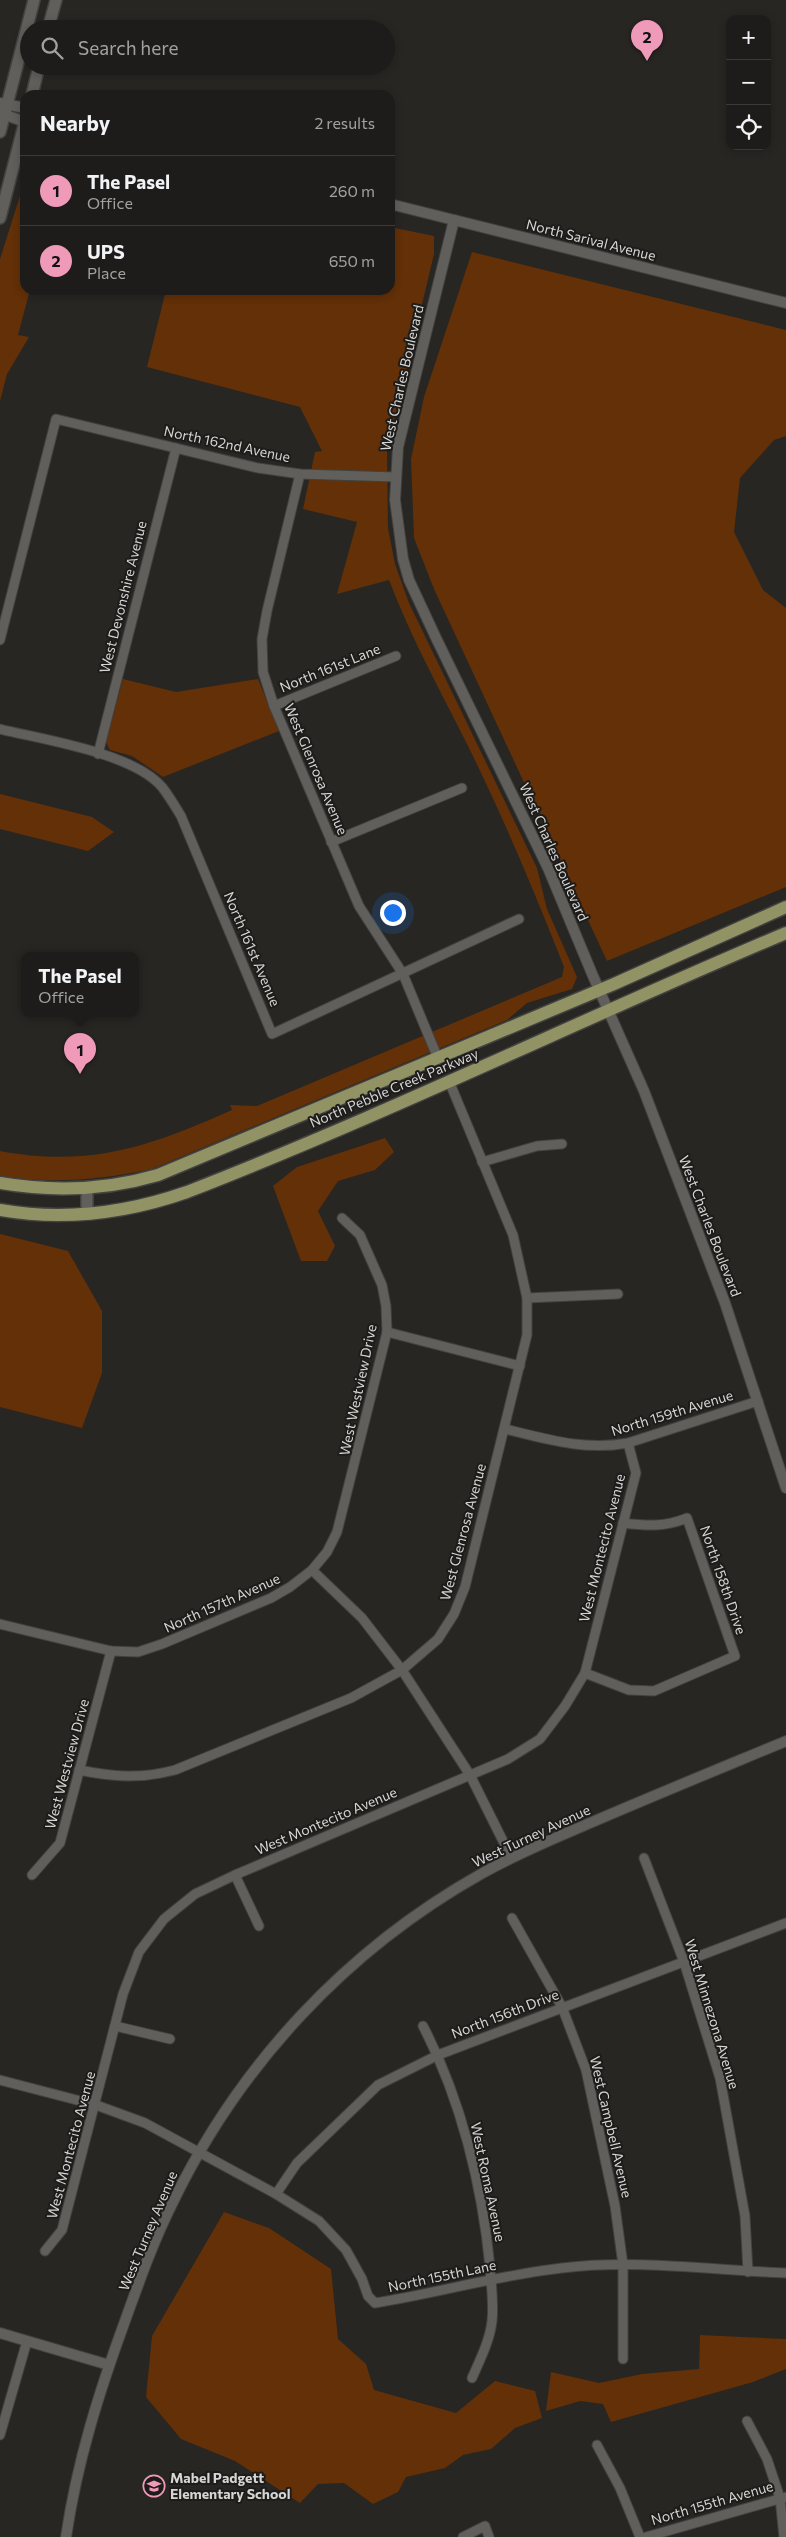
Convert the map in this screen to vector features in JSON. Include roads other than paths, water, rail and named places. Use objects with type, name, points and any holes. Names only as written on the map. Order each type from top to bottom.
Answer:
[{"type":"main road","points":[[28,20],[34,0]]},
{"type":"main road","points":[[50,20],[56,0]]},
{"type":"main road","points":[[0,132],[4,103],[20,48]]},
{"type":"main road","points":[[33,90],[37,75]]},
{"type":"main road","points":[[0,218],[20,140]]},
{"type":"main road","name":"North Pebble Creek Parkway","points":[[0,1183],[39,1188],[86,1188],[142,1179],[182,1166],[437,1056],[599,990],[786,907]]},
{"type":"main road","name":"North Pebble Creek Parkway","points":[[0,1210],[49,1216],[87,1214],[153,1203],[188,1192],[448,1082],[609,1009],[786,933]]},
{"type":"main road","points":[[86,1188],[87,1214]]},
{"type":"street","points":[[4,103],[20,107]]},
{"type":"street","points":[[2,114],[20,119]]},
{"type":"street","name":"North Sarival Avenue","points":[[395,205],[786,302]]},
{"type":"street","name":"West Charles Boulevard","points":[[454,220],[402,426],[395,477],[396,518],[409,580],[530,827],[599,990],[644,1090],[725,1303],[786,1488]]},
{"type":"street","name":"North 162nd Avenue","points":[[0,640],[56,419],[258,468],[300,474],[395,477]]},
{"type":"street","name":"West Devonshire Avenue","points":[[98,754],[176,448]]},
{"type":"street","name":"West Glenrosa Avenue","points":[[300,474],[267,611],[262,639],[263,672],[274,706],[359,906],[403,974],[437,1056]]},
{"type":"street","name":"North 161st Lane","points":[[274,706],[396,656]]},
{"type":"street","name":"North 161st Avenue","points":[[0,729],[121,759],[145,773],[161,786],[181,816],[272,1034],[519,919]]},
{"type":"street","points":[[331,842],[462,788]]},
{"type":"street","name":"West Glenrosa Avenue","points":[[79,1770],[132,1778],[154,1776],[175,1770],[351,1698],[402,1670],[438,1639],[454,1614],[464,1587],[520,1366],[527,1335],[527,1298],[513,1235],[448,1082]]},
{"type":"street","points":[[482,1162],[537,1146],[562,1144]]},
{"type":"street","name":"West Westview Drive","points":[[312,1570],[327,1552],[337,1532],[387,1332],[386,1306],[382,1285],[360,1235],[342,1218]]},
{"type":"street","points":[[527,1298],[618,1294]]},
{"type":"street","points":[[387,1332],[520,1366]]},
{"type":"street","name":"North 159th Avenue","points":[[505,1429],[566,1444],[607,1447],[628,1444],[758,1401]]},
{"type":"street","name":"West Montecito Avenue","points":[[45,2250],[62,2230],[96,2105],[123,1994],[139,1952],[164,1919],[195,1894],[235,1874],[508,1759],[540,1739],[565,1706],[585,1673],[636,1473],[628,1444]]},
{"type":"street","name":"North 158th Drive","points":[[585,1673],[629,1690],[654,1691],[735,1656],[687,1518],[672,1524],[652,1527],[623,1523]]},
{"type":"street","points":[[312,1570],[362,1618],[402,1670],[470,1775],[511,1857]]},
{"type":"street","name":"North 157th Avenue","points":[[0,1624],[111,1651],[138,1652],[162,1644],[271,1598],[312,1570]]},
{"type":"street","name":"West Westview Drive","points":[[32,1875],[60,1843],[111,1651]]},
{"type":"street","name":"West Turney Avenue","points":[[66,2537],[86,2437],[109,2365],[160,2230],[200,2151],[231,2100],[262,2060],[307,2008],[340,1976],[382,1940],[431,1904],[511,1857],[786,1741]]},
{"type":"street","name":"West Minnezona Avenue","points":[[644,1858],[684,1962],[720,2078],[744,2216],[748,2272]]},
{"type":"street","points":[[235,1874],[260,1926]]},
{"type":"street","name":"West Campbell Avenue","points":[[512,1918],[562,2007],[586,2070],[615,2206],[623,2264],[623,2359]]},
{"type":"street","name":"North 156th Drive","points":[[276,2194],[297,2163],[378,2085],[438,2054],[786,1923]]},
{"type":"street","points":[[115,2026],[170,2039]]},
{"type":"street","name":"West Roma Avenue","points":[[423,2026],[438,2054],[465,2134],[486,2230],[491,2279],[492,2320],[482,2355],[472,2378]]},
{"type":"street","name":"North 155th Lane","points":[[0,2080],[96,2105],[146,2123],[276,2194],[319,2221],[346,2250],[362,2279],[368,2296],[375,2303],[491,2279],[563,2267],[623,2264],[786,2273]]},
{"type":"street","points":[[0,2333],[109,2365]]},
{"type":"street","points":[[0,2435],[27,2340]]},
{"type":"street","points":[[747,2421],[767,2459],[783,2497],[784,2537]]},
{"type":"street","points":[[597,2445],[620,2488],[640,2537]]},
{"type":"street","name":"North 155th Avenue","points":[[646,2537],[783,2497]]},
{"type":"street","points":[[462,2537],[485,2526],[489,2537]]},
{"type":"place","name":"UPS","points":[[647,61]]},
{"type":"place","name":"The Pasel","points":[[80,1074]]},
{"type":"place","name":"Mabel Padgett Elementary School","points":[[154,2486]]}]
